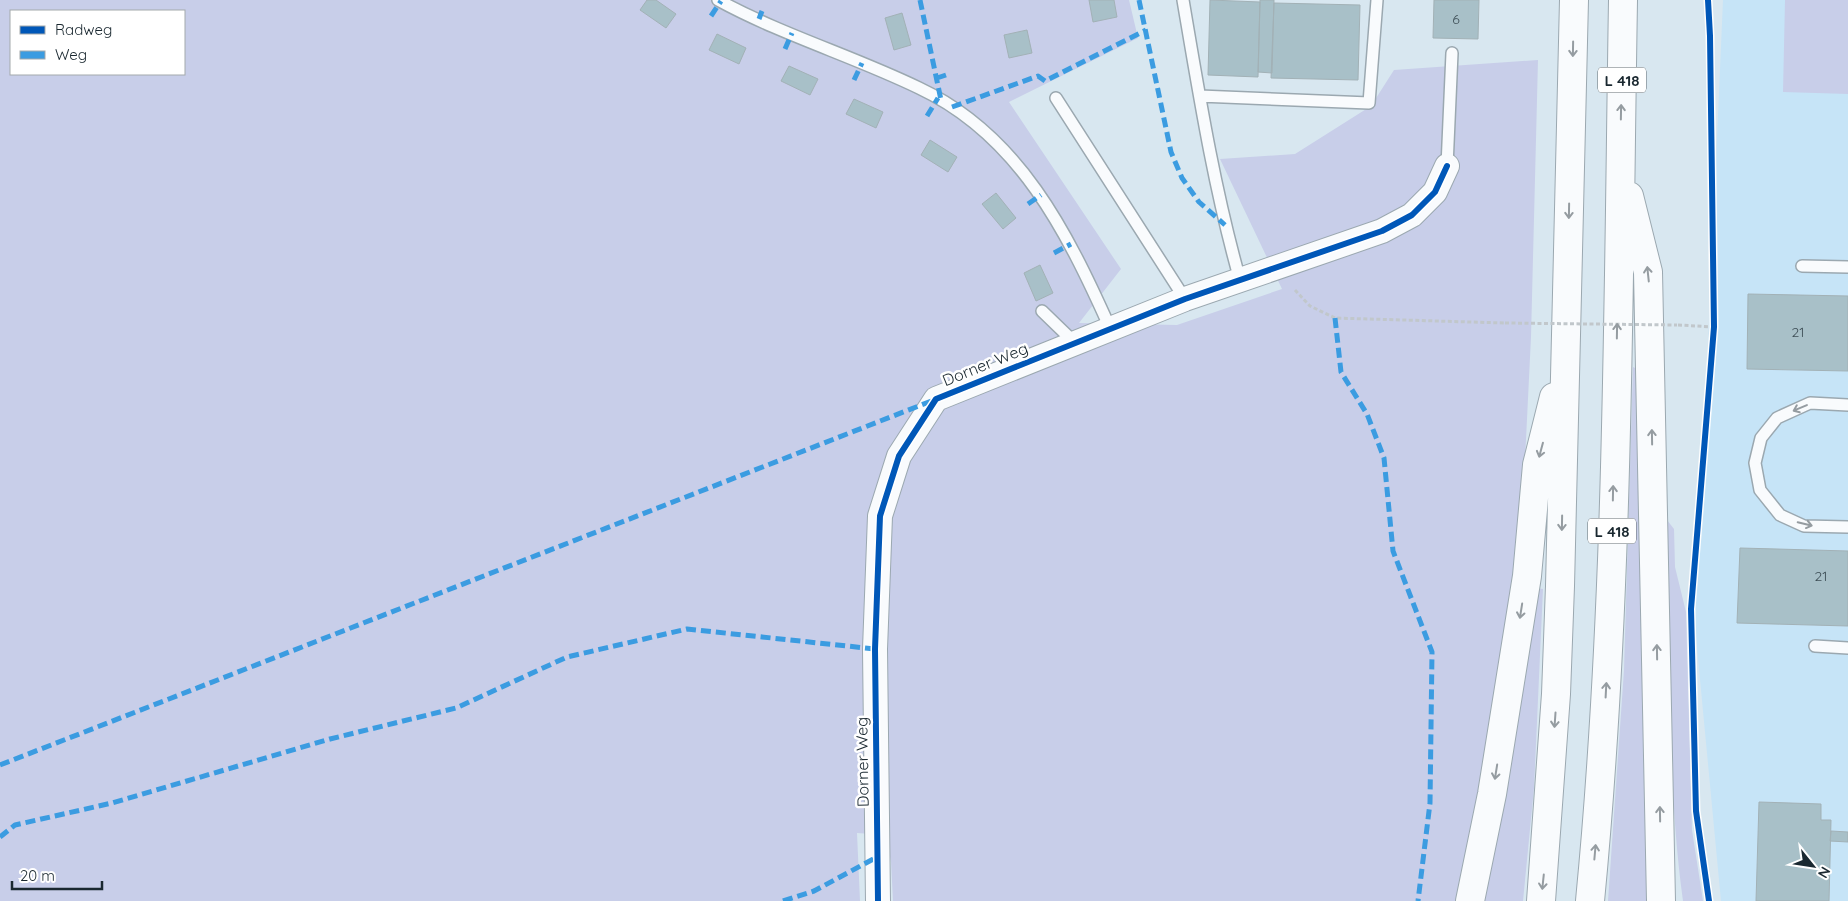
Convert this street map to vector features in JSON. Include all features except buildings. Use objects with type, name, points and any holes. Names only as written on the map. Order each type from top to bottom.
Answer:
[{"type":"highway","points":[[1541,901],[1556,694],[1574,0]]},
{"type":"highway","name":"L 418","points":[[1590,901],[1598,821],[1612,554],[1623,0]]},
{"type":"highway","points":[[1620,160],[1648,272],[1662,901]]},
{"type":"highway","points":[[1470,901],[1492,794],[1527,576],[1537,465],[1566,352]]},
{"type":"street","name":"Dorner Weg","points":[[878,901],[875,649],[880,516],[899,456],[936,399],[1074,342],[1186,299],[1382,232],[1412,215],[1435,192],[1447,166]]},
{"type":"lane","points":[[718,0],[920,88],[952,107],[987,135],[1019,166],[1041,195],[1071,244],[1110,328]]},
{"type":"lane","points":[[1183,0],[1225,225],[1240,280]]},
{"type":"lane","points":[[1200,96],[1369,103],[1377,0]]},
{"type":"lane","name":"Dorner Weg","points":[[1447,166],[1452,53]]},
{"type":"lane","points":[[1056,98],[1186,299]]},
{"type":"lane","points":[[1802,266],[1848,267]]},
{"type":"lane","points":[[1042,311],[1074,342]]},
{"type":"lane","points":[[1848,405],[1810,403],[1777,418],[1761,438],[1755,462],[1760,490],[1780,515],[1804,526],[1848,527]]},
{"type":"lane","points":[[1815,646],[1848,648]]},
{"type":"path","points":[[1276,269],[1310,306],[1335,318],[1714,327]]},
{"type":"shaded area","points":[[0,0],[1129,0],[1138,38],[1009,102],[1121,269],[1079,323],[1177,325],[1282,289],[1220,159],[1295,154],[1371,106],[1394,70],[1538,60],[1531,337],[1523,501],[1498,694],[1458,901],[893,901],[891,862],[886,835],[857,833],[860,901],[0,901]]},
{"type":"shaded area","points":[[1723,0],[1848,0],[1848,901],[1721,901],[1694,616],[1698,578]]},
{"type":"shaded area","points":[[1785,0],[1848,0],[1848,94],[1783,92]]},
{"type":"shaded area","points":[[1633,367],[1637,369],[1650,901],[1608,901],[1624,670]]},
{"type":"shaded area","points":[[1667,520],[1674,529],[1675,567],[1686,612],[1692,830],[1703,901],[1683,901],[1678,854],[1670,711]]},
{"type":"shaded area","points":[[1535,588],[1543,589],[1534,788],[1523,901],[1484,901],[1506,789]]},
{"type":"marked path","points":[[920,0],[941,100]]},
{"type":"marked path","points":[[1139,0],[1171,152],[1182,178],[1199,202],[1225,225]]},
{"type":"marked path","points":[[711,16],[721,1]]},
{"type":"marked path","points":[[759,19],[762,11]]},
{"type":"marked path","points":[[952,107],[1038,76],[1045,81],[1146,30]]},
{"type":"marked path","points":[[785,49],[792,33]]},
{"type":"marked path","points":[[854,80],[862,63]]},
{"type":"marked path","points":[[937,78],[946,75]]},
{"type":"marked path","points":[[927,116],[938,98]]},
{"type":"marked path","points":[[1028,204],[1041,195]]},
{"type":"marked path","points":[[1054,253],[1071,244]]},
{"type":"marked path","points":[[1335,318],[1341,372],[1367,414],[1384,458],[1393,551],[1432,652],[1430,803],[1418,901]]},
{"type":"marked path","points":[[0,765],[934,400]]},
{"type":"marked path","points":[[0,837],[15,825],[112,803],[330,739],[456,708],[567,657],[687,629],[875,649]]},
{"type":"marked path","points":[[783,901],[814,891],[877,857]]},
{"type":"cycle path","points":[[1708,0],[1714,327],[1691,609],[1696,811],[1709,901]]},
{"type":"cycle path","points":[[878,901],[875,649],[880,516],[899,456],[936,399],[1185,299],[1382,231],[1412,215],[1435,192],[1447,166]]}]
